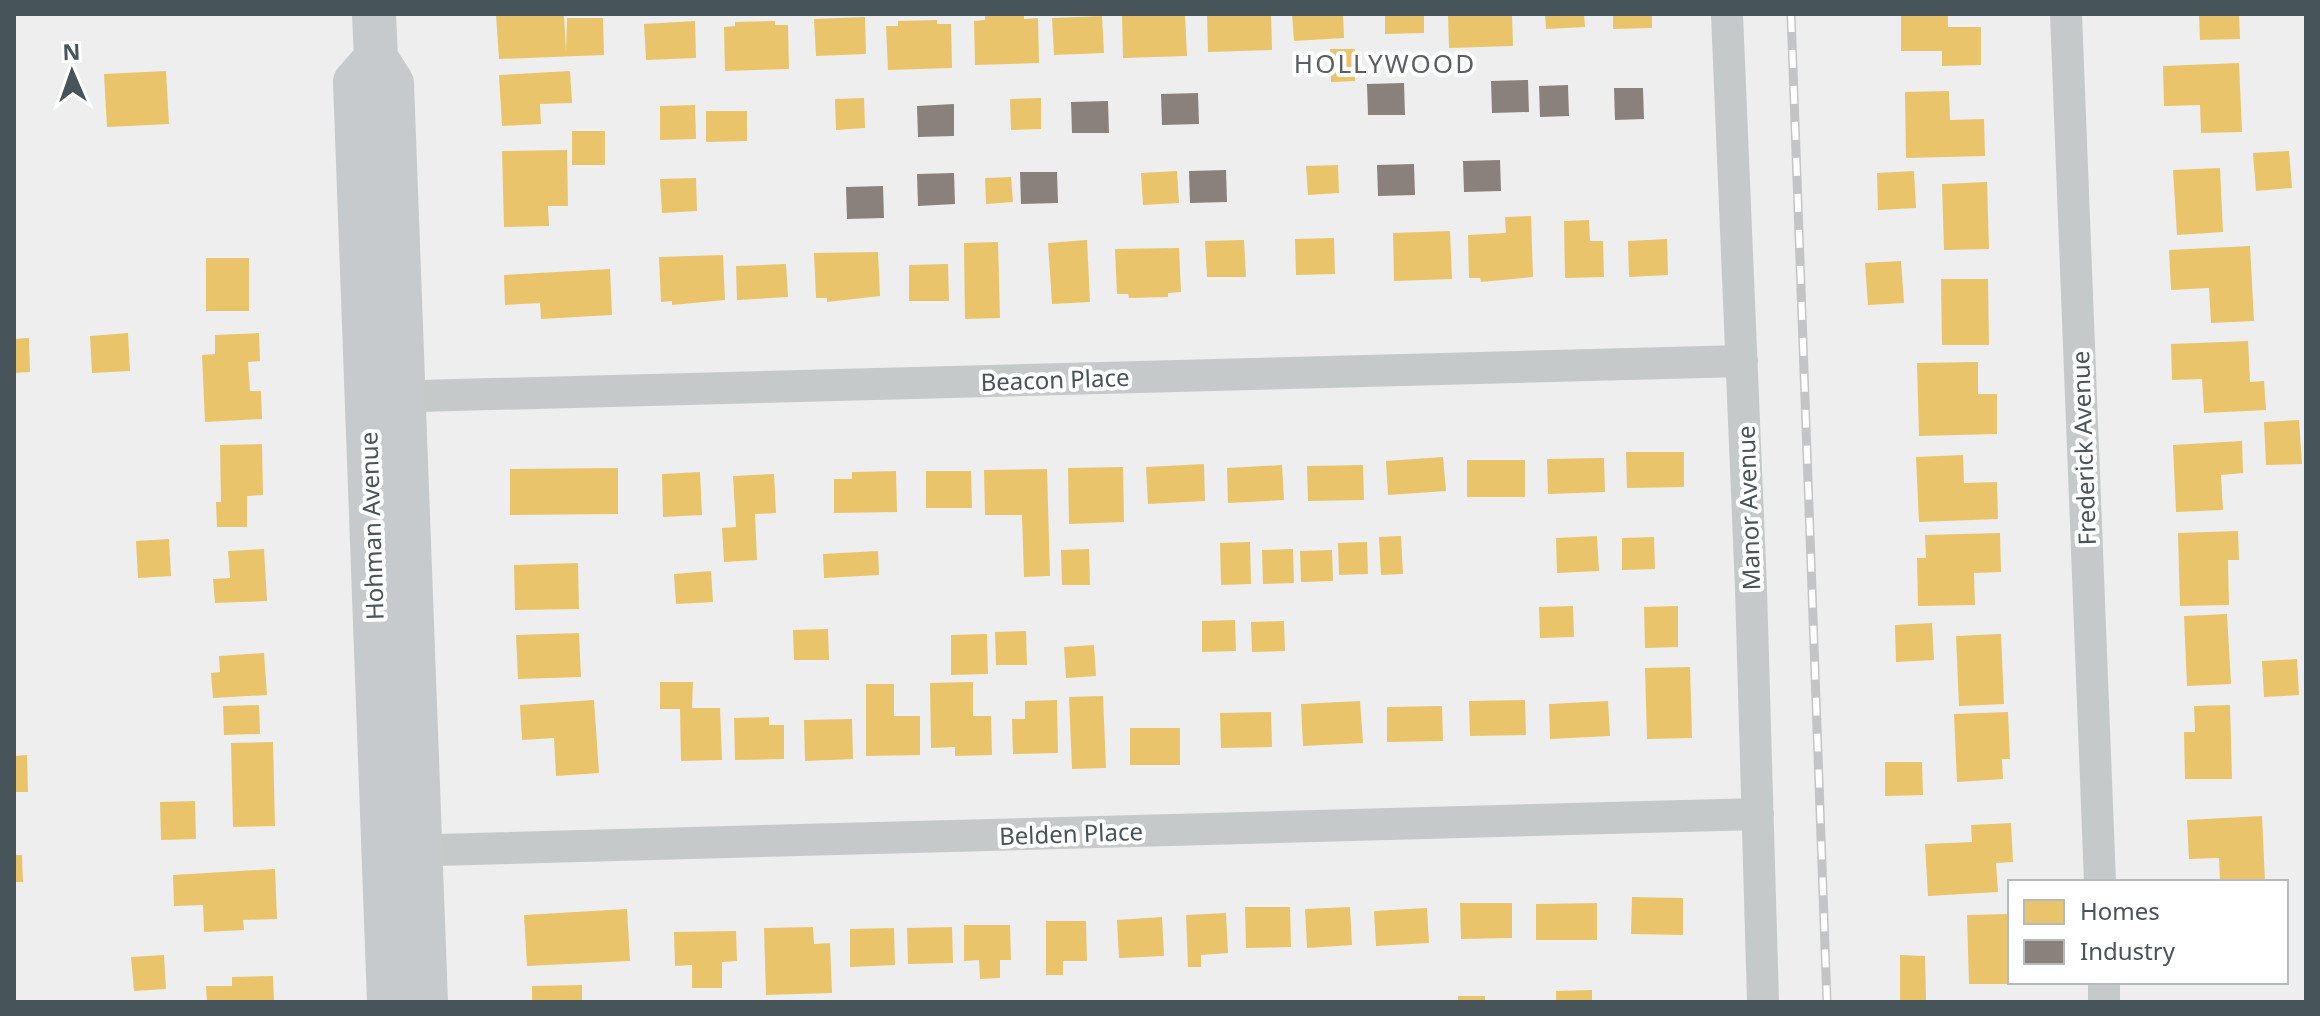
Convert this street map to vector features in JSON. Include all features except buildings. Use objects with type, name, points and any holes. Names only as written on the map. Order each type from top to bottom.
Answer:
[{"type":"main road","name":"Hohman Avenue","points":[[374,14],[376,58],[355,82],[386,397],[402,851],[389,1002]]},
{"type":"main road","name":"Hohman Avenue","points":[[402,851],[426,1002]]},
{"type":"street","name":"Manor Avenue","points":[[1727,14],[1763,1002]]},
{"type":"street","name":"Frederick Avenue","points":[[2066,14],[2100,880]]},
{"type":"street","name":"Beacon Place","points":[[386,397],[1742,361]]},
{"type":"street","name":"Belden Place","points":[[402,851],[1758,814]]},
{"type":"railway","points":[[1791,14],[1827,1002]]},
{"type":"district","name":"HOLLYWOOD","points":[[1385,63]]}]
